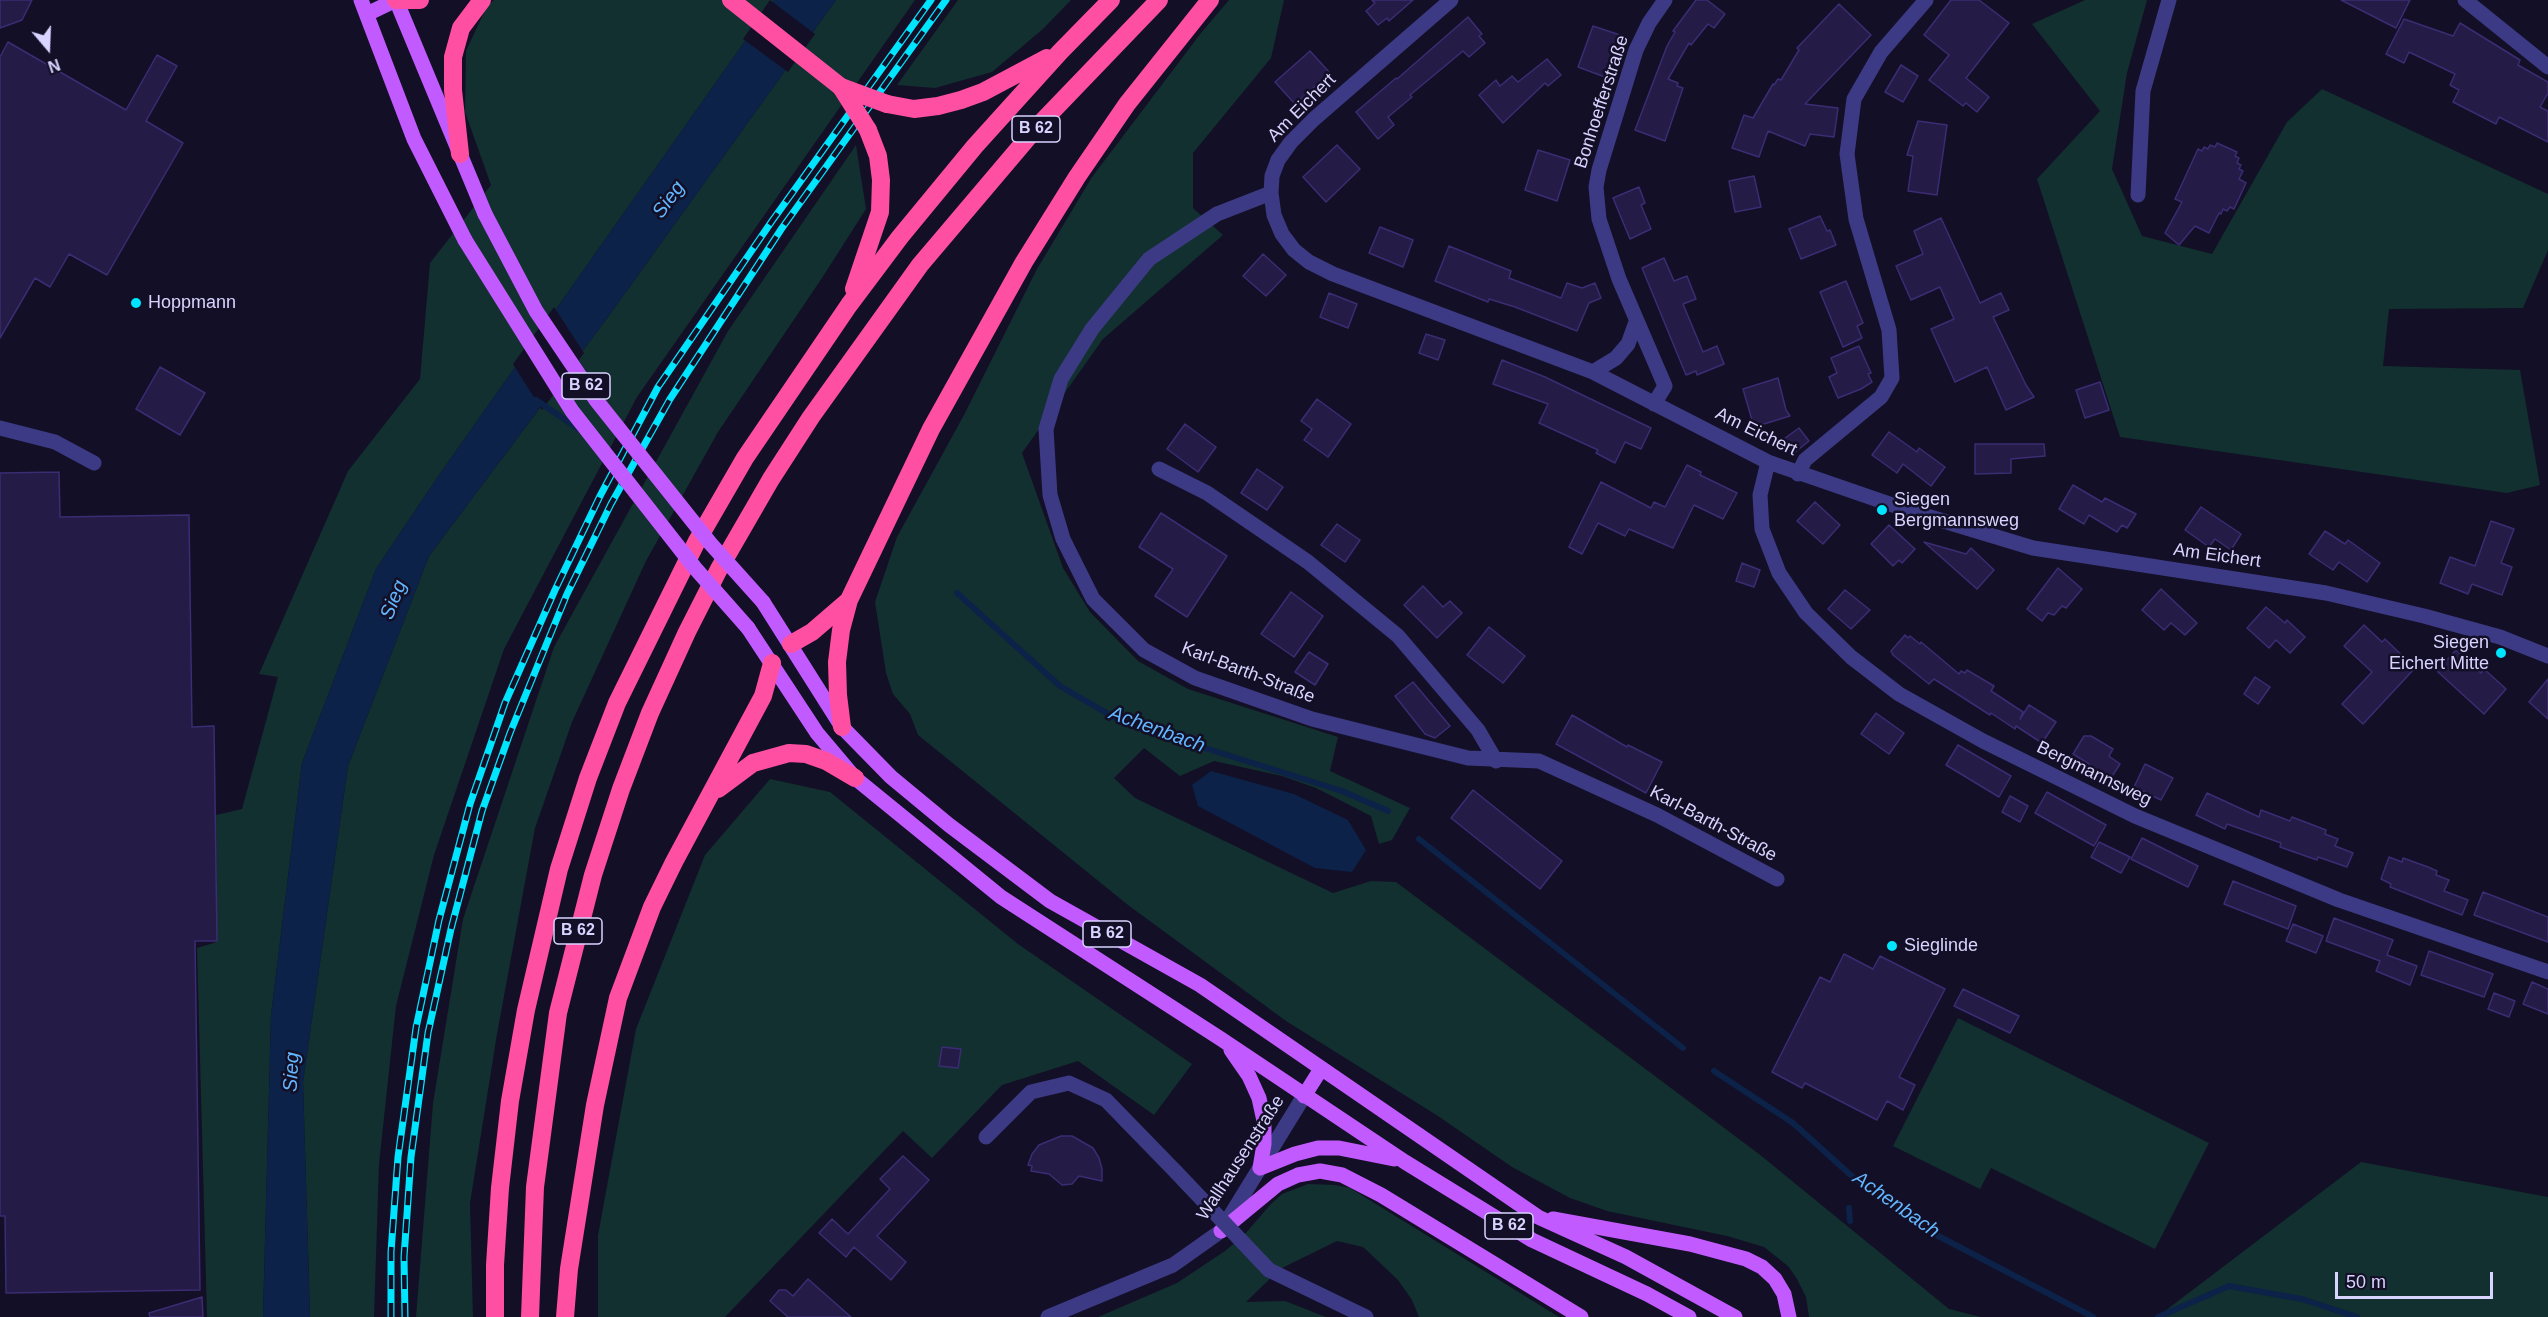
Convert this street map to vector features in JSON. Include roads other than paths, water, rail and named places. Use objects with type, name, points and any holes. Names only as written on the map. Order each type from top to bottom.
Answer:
[{"type":"highway","name":"B 62","points":[[396,0],[420,0]]},
{"type":"highway","name":"B 62","points":[[460,154],[453,90],[453,57],[461,28],[482,0]]},
{"type":"highway","name":"B 62","points":[[731,0],[841,87],[887,104],[915,109],[938,106],[983,92],[1060,52]]},
{"type":"highway","name":"B 62","points":[[495,1317],[495,1265],[500,1188],[512,1090],[541,939],[559,868],[588,778],[617,703],[697,541],[745,458],[849,305],[900,237],[967,155],[1060,52],[1111,0]]},
{"type":"highway","name":"B 62","points":[[530,1317],[535,1187],[558,1013],[593,875],[621,789],[650,713],[687,632],[719,569],[771,479],[811,417],[914,273],[1037,127],[1159,0]]},
{"type":"highway","name":"B 62","points":[[842,727],[837,662],[841,630],[849,600],[931,429],[1024,262],[1077,177],[1127,104],[1210,0]]},
{"type":"highway","name":"B 62","points":[[841,87],[868,130],[878,156],[881,180],[880,212],[849,305]]},
{"type":"highway","name":"B 62","points":[[791,644],[813,632],[849,600]]},
{"type":"highway","name":"B 62","points":[[565,1317],[569,1269],[595,1105],[618,998],[652,907],[763,696],[772,663]]},
{"type":"highway","name":"B 62","points":[[710,796],[753,762],[789,753],[806,754],[826,761],[855,778]]},
{"type":"main road","name":"B 62","points":[[1689,1317],[1647,1294],[1532,1240],[1405,1162],[1221,1039],[1001,897],[855,778],[816,733],[748,628],[695,568],[572,411],[465,240],[414,139],[364,7],[396,0],[485,214],[536,311],[596,400],[710,543],[763,602],[842,727],[891,777],[940,819],[1050,901],[1200,985],[1538,1216],[1626,1257],[1735,1317]]},
{"type":"main road","name":"B 62","points":[[772,663],[791,644]]},
{"type":"main road","points":[[1221,1039],[1249,1076],[1259,1098],[1264,1121],[1264,1144],[1260,1168]]},
{"type":"main road","points":[[1304,1096],[1321,1069]]},
{"type":"main road","points":[[1260,1168],[1295,1154],[1318,1148],[1339,1148],[1405,1162]]},
{"type":"main road","points":[[1221,1231],[1278,1184],[1298,1175],[1320,1171],[1342,1175],[1381,1195],[1581,1317]]},
{"type":"main road","points":[[1538,1216],[1690,1244],[1746,1259],[1762,1267],[1774,1279],[1784,1294],[1789,1317]]},
{"type":"street","name":"Am Eichert","points":[[1451,0],[1314,119],[1291,142],[1278,160],[1272,176],[1270,193],[1281,234],[1294,250],[1310,262],[1333,274],[1593,372],[1768,462],[1906,510],[2033,548],[2326,593],[2500,637],[2548,656]]},
{"type":"street","name":"Bonhoefferstraße","points":[[1654,404],[1665,386],[1636,322],[1599,219],[1596,187],[1599,170],[1636,50],[1649,23],[1665,0]]},
{"type":"street","points":[[1798,474],[1805,460],[1881,397],[1892,378],[1889,330],[1856,219],[1848,154],[1854,99],[1881,52],[1926,0]]},
{"type":"street","points":[[2138,195],[2143,91],[2169,0]]},
{"type":"street","points":[[2465,0],[2548,67]]},
{"type":"street","name":"Karl-Barth-Straße","points":[[1270,193],[1217,214],[1149,260],[1092,329],[1061,379],[1046,429],[1050,495],[1063,539],[1094,599],[1144,650],[1195,678],[1312,719],[1468,758],[1496,761],[1539,761],[1657,815],[1777,879]]},
{"type":"street","points":[[1593,372],[1616,358],[1628,344],[1636,322]]},
{"type":"street","points":[[0,428],[55,442],[94,464]]},
{"type":"street","name":"Bergmannsweg","points":[[1768,462],[1760,495],[1762,529],[1779,573],[1806,614],[1851,657],[1899,694],[1983,741],[2135,816],[2339,900],[2548,972]]},
{"type":"street","points":[[1159,469],[1207,493],[1308,562],[1398,636],[1478,730],[1496,761]]},
{"type":"street","points":[[986,1137],[1031,1092],[1069,1083],[1106,1100],[1269,1270],[1366,1317]]},
{"type":"street","name":"Wallhausenstraße","points":[[1048,1317],[1173,1265],[1221,1231],[1304,1096]]},
{"type":"water","name":"Sieg","points":[[774,0],[836,0],[605,321],[429,556],[348,766],[303,1082],[310,1317],[263,1317],[271,1015],[302,763],[376,569],[439,475]]},
{"type":"water","points":[[1211,771],[1294,794],[1348,820],[1366,850],[1352,872],[1315,868],[1198,806],[1192,785]]},
{"type":"waterway","name":"Achenbach","points":[[536,400],[580,430]]},
{"type":"waterway","name":"Achenbach","points":[[957,593],[1060,686],[1122,722],[1342,791],[1388,811]]},
{"type":"waterway","name":"Achenbach","points":[[1419,839],[1683,1048]]},
{"type":"waterway","name":"Achenbach","points":[[1714,1071],[1793,1123],[1854,1178],[1927,1230],[2093,1317]]},
{"type":"waterway","points":[[1849,1208],[1850,1221]]},
{"type":"waterway","name":"Achenbach","points":[[2158,1317],[2229,1286],[2302,1299],[2357,1317]]},
{"type":"railway","points":[[391,1317],[391,1252],[398,1157],[416,1028],[439,920],[470,804],[505,703],[600,496],[658,387],[772,221],[931,0]]},
{"type":"railway","points":[[405,1317],[404,1257],[411,1157],[428,1033],[451,929],[482,811],[510,733],[567,594],[611,504],[670,399],[782,228],[946,0]]},
{"type":"place","name":"Hoppmann","points":[[136,303]]},
{"type":"place","name":"Siegen Bergmannsweg","points":[[1882,510]]},
{"type":"place","name":"Siegen Eichert Mitte","points":[[2501,653]]},
{"type":"place","name":"Sieglinde","points":[[1892,946]]}]
